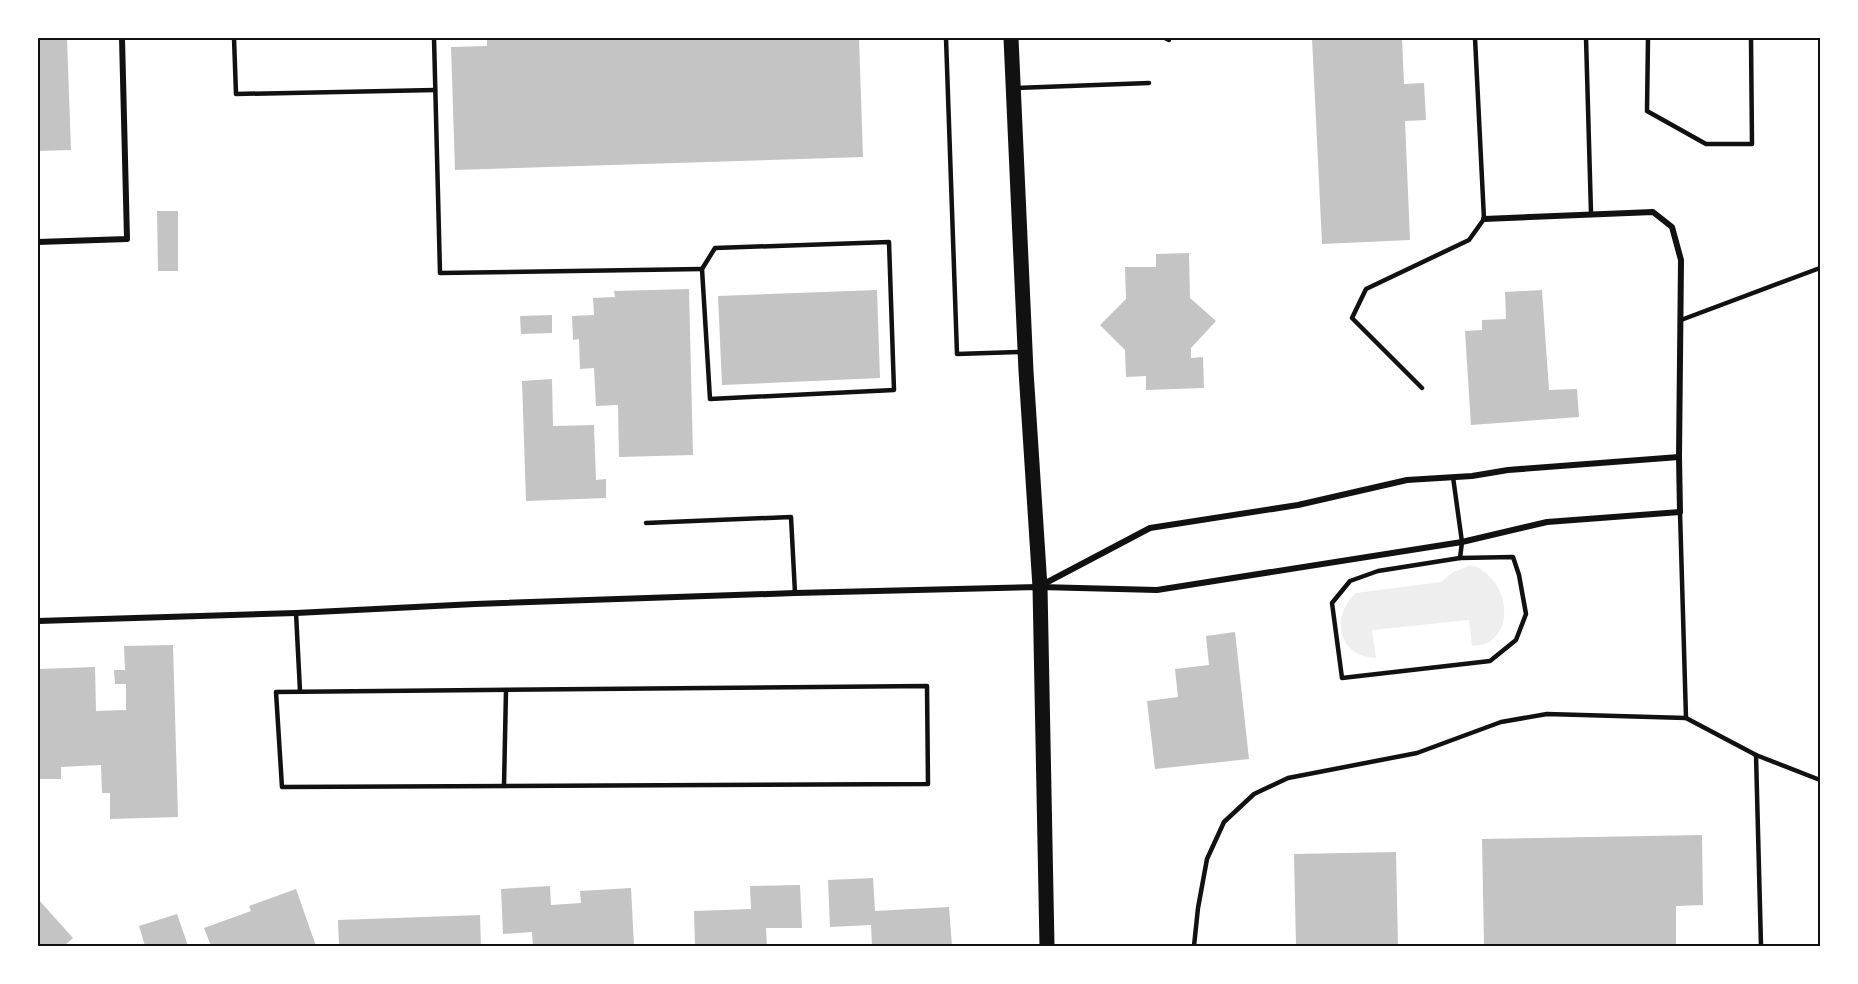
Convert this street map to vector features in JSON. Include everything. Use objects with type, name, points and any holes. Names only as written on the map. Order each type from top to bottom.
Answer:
[{"type":"main road","points":[[1011,38],[1025,351],[1040,587],[1047,946]]},
{"type":"street","points":[[38,242],[127,239],[122,38]]},
{"type":"street","points":[[38,621],[795,593],[1040,587],[1157,590],[1462,542],[1547,522],[1680,512],[1681,260],[1672,227],[1653,212],[1484,219]]},
{"type":"street","points":[[1040,587],[1150,528],[1298,505],[1407,480],[1679,457]]},
{"type":"lane","points":[[234,38],[236,94],[435,90]]},
{"type":"lane","points":[[434,38],[440,273],[702,269]]},
{"type":"lane","points":[[946,38],[957,354],[1025,351]]},
{"type":"lane","points":[[1422,388],[1352,318],[1366,289],[1469,240],[1484,219],[1475,38]]},
{"type":"lane","points":[[1586,38],[1591,213]]},
{"type":"lane","points":[[1648,38],[1647,111],[1706,144],[1752,144],[1751,38]]},
{"type":"lane","points":[[1013,88],[1149,83]]},
{"type":"lane","points":[[889,242],[894,390],[710,399],[702,269],[715,248],[889,242]]},
{"type":"lane","points":[[1681,320],[1821,268]]},
{"type":"lane","points":[[1453,477],[1462,542],[1460,558]]},
{"type":"lane","points":[[1680,512],[1686,718]]},
{"type":"lane","points":[[646,523],[791,517],[795,593]]},
{"type":"lane","points":[[1513,557],[1519,575],[1526,614],[1516,640],[1490,661],[1342,678],[1332,603],[1350,581],[1378,571],[1460,558],[1513,557]]},
{"type":"lane","points":[[297,613],[300,692]]},
{"type":"lane","points":[[927,686],[928,784],[282,787],[276,692],[300,692],[927,686]]},
{"type":"lane","points":[[504,786],[506,690]]},
{"type":"lane","points":[[1194,946],[1207,859],[1224,822],[1254,794],[1288,778],[1417,753],[1501,722],[1547,714],[1686,718],[1756,755],[1821,780]]},
{"type":"lane","points":[[1756,755],[1761,946]]},
{"type":"shaded area","points":[[1469,566],[1477,567],[1489,576],[1497,585],[1502,596],[1504,619],[1494,638],[1485,644],[1472,646],[1469,620],[1372,630],[1376,658],[1363,656],[1353,651],[1346,643],[1342,634],[1343,613],[1348,602],[1356,593],[1441,582],[1453,572]]},
{"type":"building","points":[[38,38],[67,38],[71,150],[38,151]]},
{"type":"building","points":[[487,38],[784,38],[785,40],[859,38],[863,157],[455,170],[451,47],[487,46]]},
{"type":"building","points":[[1312,38],[1402,38],[1404,84],[1424,83],[1426,120],[1405,121],[1410,240],[1322,244]]},
{"type":"building","points":[[157,211],[178,211],[178,271],[158,271]]},
{"type":"building","points":[[1189,253],[1190,298],[1216,321],[1191,348],[1191,358],[1203,357],[1204,388],[1146,390],[1146,376],[1126,377],[1125,350],[1100,325],[1126,299],[1125,267],[1156,267],[1156,254]]},
{"type":"building","points":[[689,289],[693,455],[619,457],[618,405],[596,406],[594,368],[580,369],[579,339],[573,340],[572,316],[594,315],[593,298],[615,297],[614,291]]},
{"type":"building","points":[[877,290],[880,378],[722,385],[718,296]]},
{"type":"building","points":[[1542,290],[1549,390],[1577,389],[1579,417],[1471,425],[1465,331],[1482,330],[1482,320],[1506,319],[1505,292]]},
{"type":"building","points":[[552,315],[552,333],[521,334],[520,316]]},
{"type":"building","points":[[552,379],[553,426],[594,425],[596,480],[606,479],[606,498],[526,501],[522,381]]},
{"type":"building","points":[[1235,632],[1249,759],[1155,769],[1147,701],[1178,697],[1175,669],[1209,665],[1206,636]]},
{"type":"building","points":[[173,645],[178,817],[110,819],[110,793],[102,793],[101,765],[61,767],[61,779],[38,779],[38,669],[95,667],[96,711],[126,710],[126,684],[115,684],[114,670],[125,670],[124,646]]},
{"type":"building","points":[[1702,835],[1703,905],[1676,906],[1676,946],[1484,946],[1482,839]]},
{"type":"building","points":[[1396,852],[1398,946],[1296,946],[1294,854]]},
{"type":"building","points":[[873,878],[875,911],[949,907],[952,946],[872,946],[871,925],[830,927],[828,880]]},
{"type":"building","points":[[800,885],[802,928],[766,928],[767,946],[695,946],[694,911],[751,909],[750,886]]},
{"type":"building","points":[[550,886],[551,905],[581,903],[580,891],[631,888],[634,946],[533,946],[532,932],[503,934],[501,889]]},
{"type":"building","points":[[296,889],[316,946],[211,946],[204,928],[251,911],[249,906]]},
{"type":"building","points":[[38,899],[73,938],[64,946],[38,946]]},
{"type":"building","points":[[177,914],[188,946],[145,946],[139,926]]},
{"type":"building","points":[[480,915],[481,946],[339,946],[338,920]]}]
